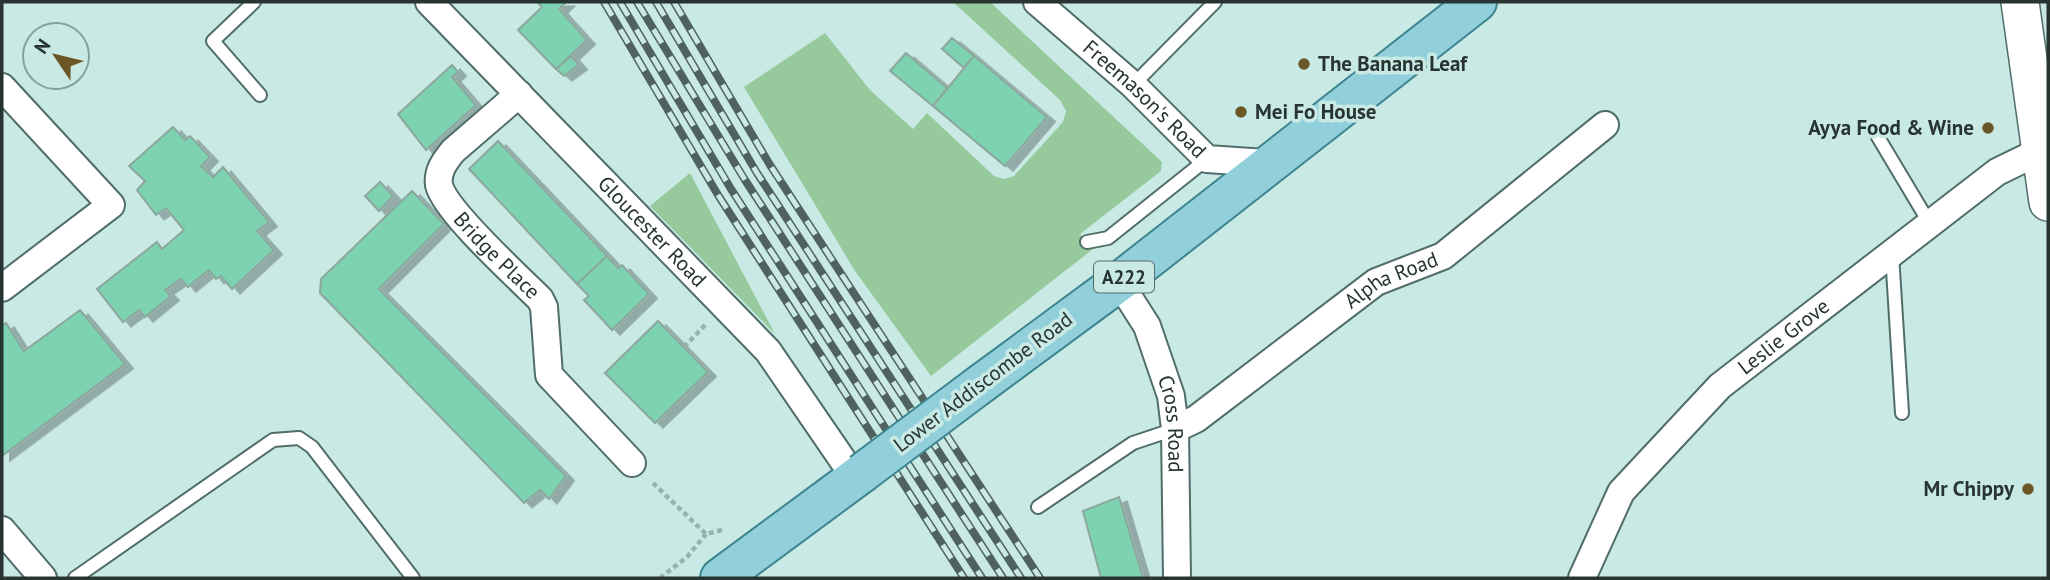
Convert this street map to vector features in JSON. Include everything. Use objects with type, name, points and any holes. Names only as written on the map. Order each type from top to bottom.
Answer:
[{"type":"main road","name":"Lower Addiscombe Road","points":[[720,578],[1119,282],[1465,5]]},
{"type":"street","name":"Gloucester Road","points":[[429,2],[768,351],[858,476]]},
{"type":"street","name":"Freemason's Road","points":[[1037,2],[1133,85],[1207,159],[1266,163]]},
{"type":"street","points":[[2020,2],[2048,202]]},
{"type":"street","points":[[2,87],[111,205],[2,288]]},
{"type":"street","name":"Bridge Place","points":[[519,93],[453,151],[444,162],[439,184],[450,206],[540,299],[544,307],[549,375],[632,463]]},
{"type":"street","name":"Alpha Road","points":[[1175,429],[1196,419],[1376,282],[1443,256],[1605,125]]},
{"type":"street","name":"Leslie Grove","points":[[1582,578],[1621,492],[1720,386],[1997,172],[2042,150]]},
{"type":"street","name":"Cross Road","points":[[1119,282],[1147,326],[1171,396],[1175,429],[1177,578]]},
{"type":"street","points":[[2,530],[43,578]]},
{"type":"lane","points":[[254,2],[213,41],[260,95]]},
{"type":"lane","points":[[1133,85],[1216,2]]},
{"type":"lane","points":[[1878,137],[1930,224]]},
{"type":"lane","points":[[1087,242],[1108,238],[1207,159]]},
{"type":"lane","points":[[1892,254],[1902,413]]},
{"type":"lane","points":[[1038,507],[1133,443],[1175,429]]},
{"type":"lane","points":[[75,578],[239,461],[273,440],[285,437],[299,438],[312,447],[413,578]]},
{"type":"path","points":[[632,463],[705,534]]},
{"type":"path","points":[[660,578],[687,557],[705,534],[722,530]]},
{"type":"green space","points":[[953,2],[990,2],[1162,162],[1161,171],[1080,234],[1093,249],[931,376],[855,271],[744,87],[825,33],[870,90],[913,129],[927,113],[994,176],[1004,179],[1014,176],[1063,122],[1066,111],[1060,100]]},
{"type":"green space","points":[[690,173],[775,334],[650,206]]},
{"type":"building","points":[[537,2],[566,2],[559,9],[587,40],[556,69],[518,30],[542,7]]},
{"type":"building","points":[[952,38],[974,56],[964,68],[942,49]]},
{"type":"building","points":[[906,53],[947,88],[933,106],[890,71]]},
{"type":"building","points":[[571,56],[579,65],[564,76],[556,69]]},
{"type":"building","points":[[974,56],[1047,117],[1005,166],[933,106]]},
{"type":"building","points":[[452,65],[458,72],[452,77],[476,105],[426,150],[398,114]]},
{"type":"building","points":[[173,127],[185,140],[190,136],[210,157],[201,166],[213,177],[223,167],[269,222],[257,231],[274,250],[232,289],[221,276],[216,279],[209,270],[188,287],[181,279],[165,290],[171,296],[145,317],[139,310],[123,322],[97,289],[157,242],[162,249],[184,230],[166,208],[156,215],[137,190],[145,181],[129,166]]},
{"type":"building","points":[[498,141],[607,256],[577,284],[469,169]]},
{"type":"building","points":[[380,182],[393,196],[379,211],[365,196]]},
{"type":"building","points":[[412,191],[444,224],[379,289],[566,476],[549,499],[540,490],[524,503],[320,293],[321,279]]},
{"type":"building","points":[[607,256],[618,268],[622,265],[649,294],[612,330],[584,300],[589,296],[577,284]]},
{"type":"building","points":[[80,310],[125,364],[2,456],[2,326],[6,323],[24,351]]},
{"type":"building","points":[[658,321],[708,372],[655,423],[605,373]]},
{"type":"building","points":[[1119,497],[1143,578],[1101,578],[1083,511]]},
{"type":"railway","points":[[604,2],[718,195],[964,578]]},
{"type":"railway","points":[[620,2],[731,189],[982,578]]},
{"type":"railway","points":[[637,2],[745,180],[1003,578]]},
{"type":"railway","points":[[656,2],[757,173],[1021,578]]},
{"type":"railway","points":[[674,2],[770,165],[1040,578]]},
{"type":"place","name":"The Banana Leaf","points":[[1304,64]]},
{"type":"place","name":"Mei Fo House","points":[[1241,112]]},
{"type":"place","name":"Ayya Food & Wine","points":[[1988,128]]},
{"type":"place","name":"Mr Chippy","points":[[2028,489]]}]
